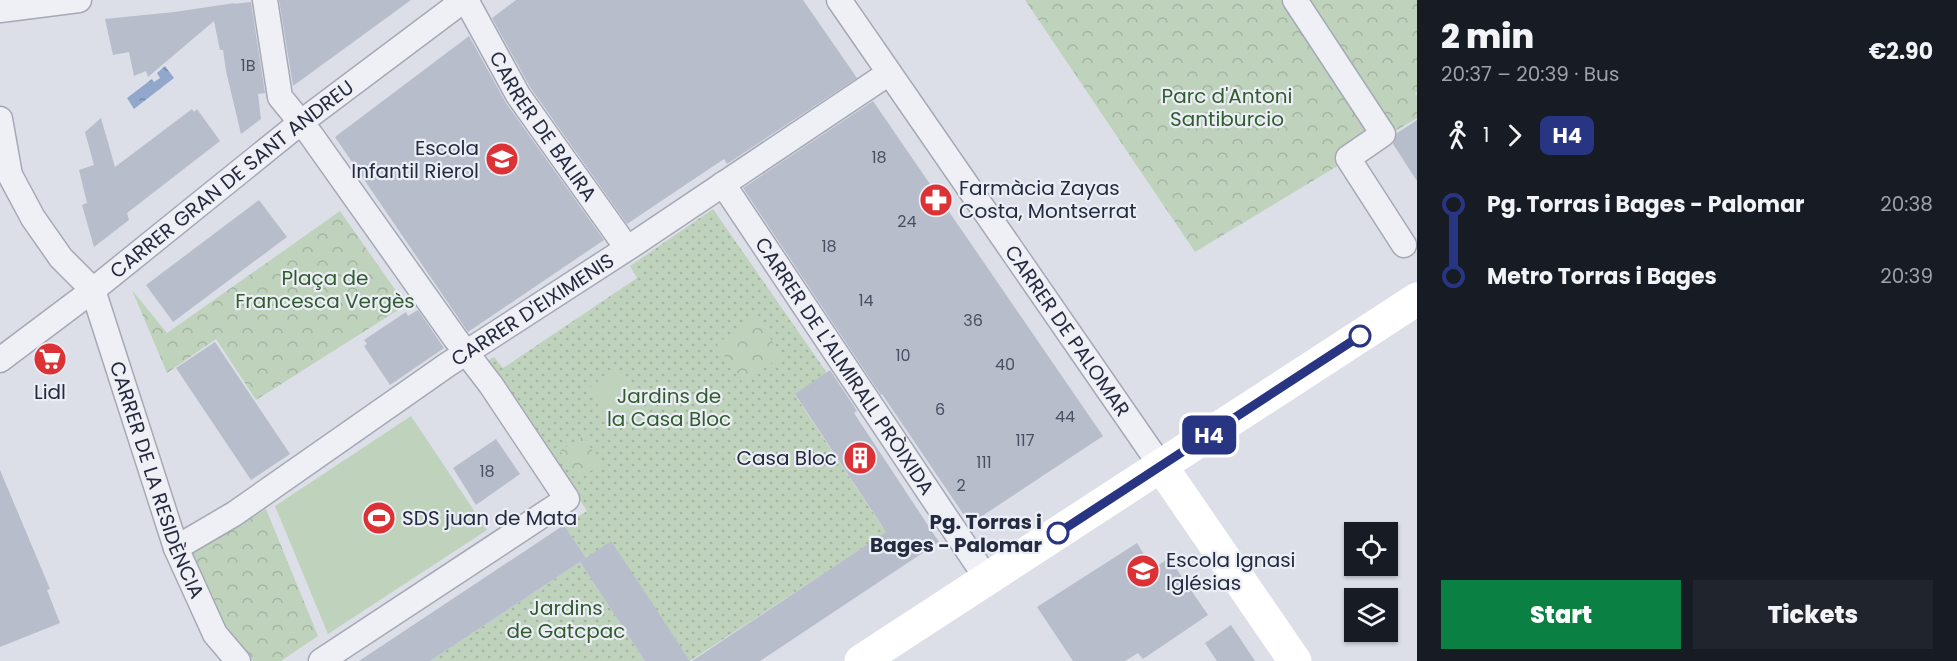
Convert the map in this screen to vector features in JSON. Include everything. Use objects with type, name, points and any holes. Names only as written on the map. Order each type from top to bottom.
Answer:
[{"type":"street","points":[[0,10],[79,0]]},
{"type":"street","points":[[265,0],[280,97],[311,135],[468,352],[567,499],[321,661]]},
{"type":"street","name":"CARRER GRAN DE SANT ANDREU","points":[[0,360],[93,290],[300,123],[465,0]]},
{"type":"street","name":"CARRER DE BALIRA","points":[[465,0],[518,95],[627,248]]},
{"type":"street","name":"CARRER DE PALOMAR","points":[[839,0],[1295,661]]},
{"type":"street","points":[[1295,0],[1383,134],[1348,158],[1404,245]]},
{"type":"street","name":"CARRER D'EIXIMENIS","points":[[176,548],[234,514],[437,372],[889,73]]},
{"type":"street","points":[[0,120],[10,175],[33,218],[61,258],[93,290]]},
{"type":"street","name":"CARRER DE L'ALMIRALL PRÒIXIDA","points":[[723,184],[987,579]]},
{"type":"street","name":"CARRER DE LA RESIDÈNCIA","points":[[93,290],[176,548],[215,634],[238,661]]},
{"type":"street","points":[[861,661],[1417,299]]},
{"type":"green space","name":"Parc d'Antoni Santiburcio","points":[[1025,0],[1417,0],[1417,92],[1415,93],[1417,118],[1195,252]]},
{"type":"green space","name":"Jardins de la Casa Bloc","points":[[713,209],[827,373],[795,395],[883,528],[896,526],[690,661],[611,542],[586,558],[564,525],[587,511],[486,362],[494,357],[503,368],[637,278],[630,266]]},
{"type":"green space","name":"Plaça de Francesca Vergès","points":[[340,211],[406,305],[256,400],[216,339],[167,373],[132,290],[167,333]]},
{"type":"green space","points":[[756,317],[782,356],[743,383],[716,344]]},
{"type":"green space","points":[[616,369],[643,408],[614,428],[587,389]]},
{"type":"green space","name":"SDS juan de Mata","points":[[411,416],[487,530],[328,634],[275,506]]},
{"type":"green space","points":[[583,436],[601,464],[579,479],[560,451]]},
{"type":"green space","points":[[266,509],[318,636],[281,661],[253,661],[231,642],[190,554]]},
{"type":"green space","name":"Jardins de Gatcpac","points":[[580,562],[645,661],[430,661]]},
{"type":"water","points":[[165,66],[174,78],[134,109],[127,98],[152,79],[154,82],[160,78],[157,73]]},
{"type":"building","points":[[279,0],[411,0],[293,86]]},
{"type":"building","points":[[516,0],[803,0],[857,78],[727,164],[724,159],[627,224],[530,87],[492,18]]},
{"type":"building","points":[[251,2],[265,93],[258,94],[261,119],[241,134],[223,50],[220,50],[214,21],[148,77],[146,71],[134,76],[129,52],[113,55],[105,19]]},
{"type":"building","points":[[469,36],[506,103],[604,240],[468,332],[335,137]]},
{"type":"building","points":[[873,101],[1103,436],[970,524],[743,188]]},
{"type":"building","points":[[192,109],[194,112],[197,109],[220,141],[127,213],[129,220],[94,247],[82,205],[87,203],[79,170],[94,165],[85,132],[101,118],[115,167]]},
{"type":"building","points":[[1417,120],[1417,181],[1393,144],[1397,133]]},
{"type":"building","points":[[259,200],[287,237],[173,322],[146,285]]},
{"type":"building","points":[[418,310],[444,348],[390,385],[364,346],[367,344],[364,340],[406,312],[408,316]]},
{"type":"building","points":[[215,342],[290,454],[251,480],[176,368]]},
{"type":"building","name":"Casa Bloc","points":[[830,370],[857,411],[854,413],[939,542],[760,661],[692,661],[886,532],[795,394]]},
{"type":"building","points":[[496,439],[520,474],[476,505],[453,468]]},
{"type":"building","points":[[0,470],[50,589],[47,590],[60,623],[0,647]]},
{"type":"building","points":[[564,525],[586,558],[430,661],[359,661]]},
{"type":"building","points":[[611,541],[690,661],[645,661],[580,562]]},
{"type":"building","points":[[1137,543],[1153,569],[1169,558],[1208,615],[1143,659],[1138,653],[1125,661],[1073,661],[1037,607]]},
{"type":"building","points":[[1231,625],[1255,661],[1217,661],[1205,643]]},
{"type":"bus line","name":"H4","points":[[1058,533],[1360,336]]},
{"type":"place","name":"Escola Infantil Rierol","points":[[502,159]]},
{"type":"place","name":"Farmàcia Zayas Costa, Montserrat","points":[[936,200]]},
{"type":"place","name":"Lidl","points":[[50,359]]},
{"type":"place","name":"Casa Bloc","points":[[860,458]]},
{"type":"place","name":"SDS juan de Mata","points":[[379,518]]},
{"type":"place","name":"Pg. Torras i Bages - Palomar","points":[[1058,533]]},
{"type":"place","name":"Escola Ignasi Iglésias","points":[[1143,571]]}]
